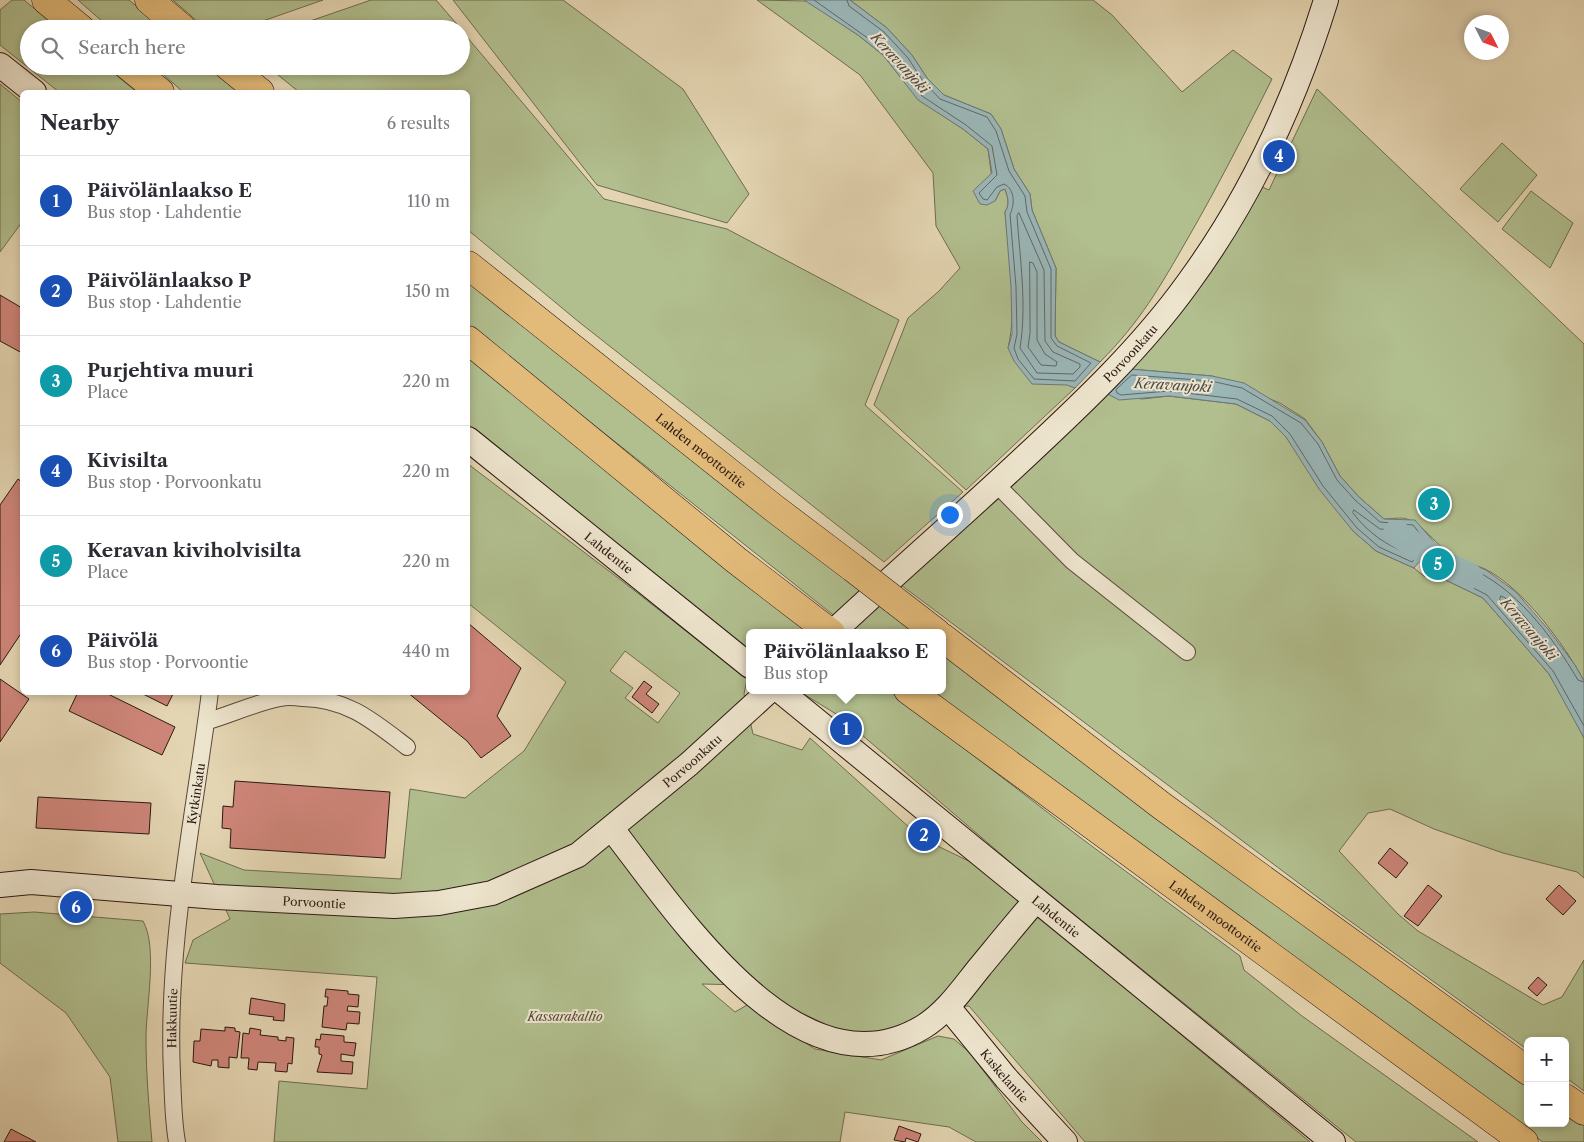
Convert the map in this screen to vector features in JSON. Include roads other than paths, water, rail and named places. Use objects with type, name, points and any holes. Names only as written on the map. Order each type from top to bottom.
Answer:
[{"type":"highway","points":[[46,0],[70,20]]},
{"type":"highway","points":[[148,0],[172,20]]},
{"type":"highway","points":[[139,75],[158,90]]},
{"type":"highway","points":[[239,75],[258,90]]},
{"type":"highway","name":"Lahden moottoritie","points":[[470,267],[752,491],[932,629]]},
{"type":"highway","points":[[470,342],[736,560],[826,629]]},
{"type":"highway","points":[[946,640],[1162,806],[1524,1068]]},
{"type":"highway","name":"Lahden moottoritie","points":[[913,694],[1524,1142]]},
{"type":"highway","points":[[1569,1101],[1584,1111]]},
{"type":"street","name":"Porvoonkatu","points":[[835,629],[1076,410],[1136,347],[1188,283],[1246,193],[1276,134],[1308,58],[1326,0]]},
{"type":"street","points":[[0,65],[31,90]]},
{"type":"street","name":"Lahdentie","points":[[470,441],[746,663]]},
{"type":"street","points":[[996,484],[1072,561],[1187,652]]},
{"type":"street","name":"Porvoonkatu","points":[[612,829],[690,764],[766,694]]},
{"type":"street","name":"Lahdentie","points":[[784,694],[1333,1142]]},
{"type":"street","name":"Kytkinkatu","points":[[182,895],[208,721],[210,695]]},
{"type":"street","points":[[208,721],[282,697],[321,698],[352,708],[407,747]]},
{"type":"street","points":[[612,829],[706,949],[743,985],[780,1014],[812,1032],[840,1042],[870,1045],[900,1040],[925,1026],[948,1007],[1036,900]]},
{"type":"street","name":"Porvoontie","points":[[0,885],[31,882],[182,895],[394,906],[439,903],[492,893],[552,868],[578,855],[612,829]]},
{"type":"street","name":"Hakkuutie","points":[[177,1142],[170,1027],[173,960],[182,895]]},
{"type":"street","name":"Kaskelantie","points":[[948,1007],[1006,1078],[1064,1142]]},
{"type":"water","points":[[804,0],[850,0],[887,28],[912,55],[927,78],[944,95],[991,114],[1001,129],[1014,169],[1030,194],[1032,210],[1056,268],[1055,336],[1059,342],[1100,362],[1075,388],[1067,385],[1032,384],[1014,361],[1008,348],[1012,334],[1011,287],[1005,212],[1008,206],[1008,198],[1005,189],[1000,191],[995,201],[987,205],[980,204],[973,191],[992,173],[988,149],[963,129],[918,100],[883,55],[858,35]]},
{"type":"water","points":[[1130,369],[1212,376],[1244,383],[1305,420],[1322,442],[1340,476],[1359,497],[1384,519],[1415,520],[1435,543],[1414,568],[1376,551],[1353,531],[1319,489],[1286,437],[1270,421],[1236,404],[1169,396],[1119,400],[1106,393]]},
{"type":"water","points":[[1445,554],[1486,570],[1516,592],[1548,629],[1575,665],[1584,681],[1584,738],[1549,674],[1483,598],[1429,572]]},
{"type":"waterway","name":"Keravanjoki","points":[[1396,533],[1448,566],[1470,576]]},
{"type":"place","name":"Kivisilta","points":[[1279,156]]},
{"type":"place","name":"Purjehtiva muuri","points":[[1434,504]]},
{"type":"place","name":"Keravan kiviholvisilta","points":[[1438,564]]},
{"type":"place","name":"Päivölänlaakso E","points":[[846,729]]},
{"type":"place","name":"Päivölänlaakso P","points":[[924,835]]},
{"type":"place","name":"Päivölä","points":[[76,907]]},
{"type":"park label","name":"Kassarakallio","points":[[565,1016]]}]
